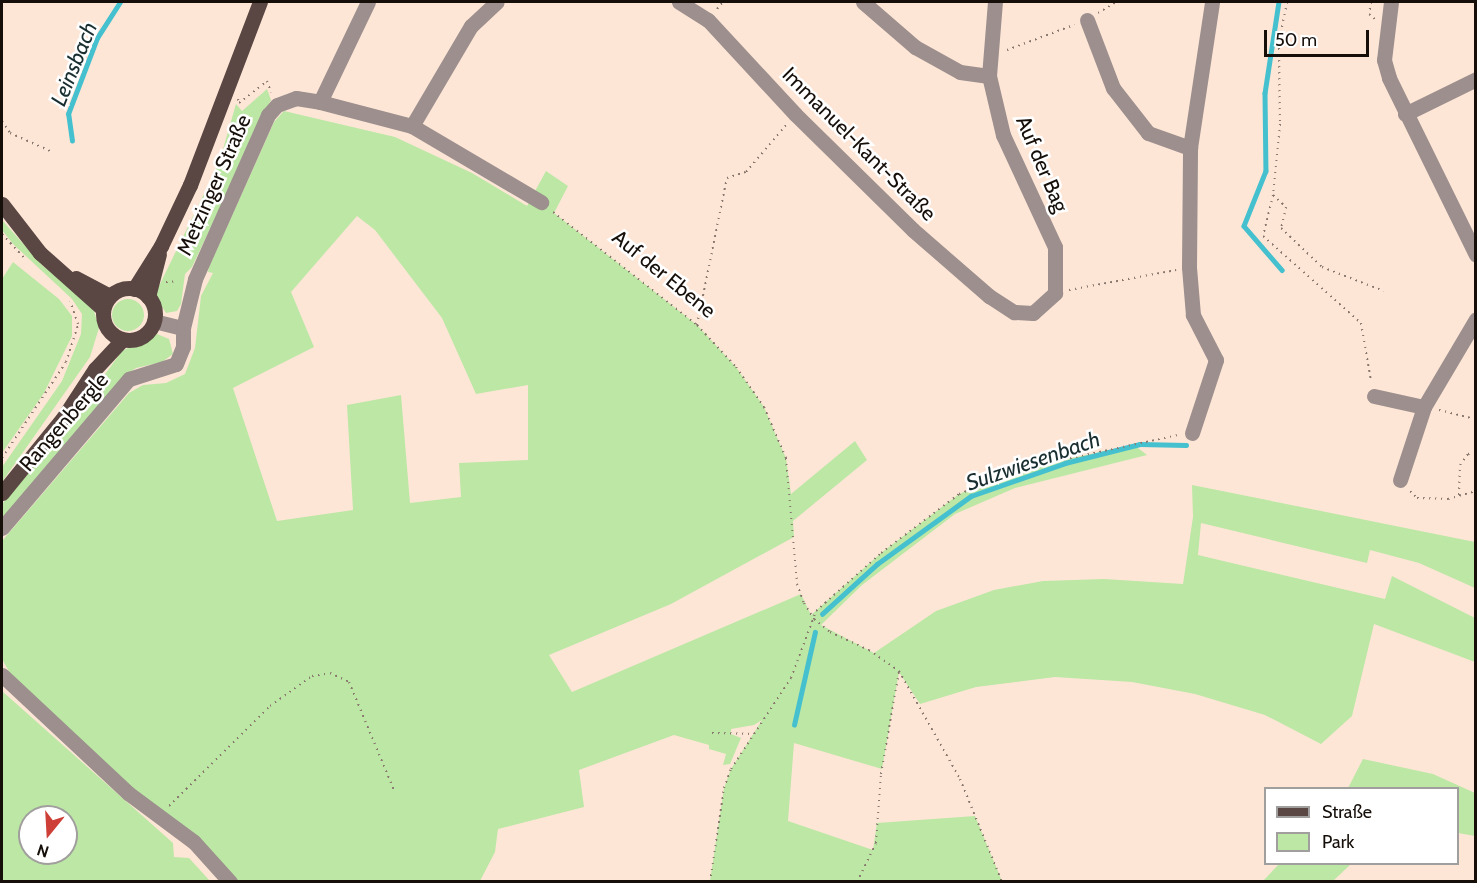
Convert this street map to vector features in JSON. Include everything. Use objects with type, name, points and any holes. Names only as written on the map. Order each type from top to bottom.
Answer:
[{"type":"main road","name":"Metzinger Straße","points":[[148,297],[161,246],[230,82],[260,2]]},
{"type":"main road","points":[[2,204],[22,233],[55,266],[107,302]]},
{"type":"main road","name":"Metzinger Straße","points":[[134,289],[161,246]]},
{"type":"main road","points":[[134,289],[148,297],[154,321],[138,339],[116,336],[103,321],[107,302],[134,289]]},
{"type":"main road","points":[[2,493],[63,418],[116,336]]},
{"type":"street","points":[[368,2],[320,102],[412,126],[541,202]]},
{"type":"street","points":[[412,126],[471,26],[497,2]]},
{"type":"street","name":"Immanuel-Kant-Straße","points":[[679,2],[708,20],[795,114],[913,230],[990,297],[1014,312],[1033,313],[1055,293]]},
{"type":"street","points":[[863,2],[915,47],[960,72],[989,76]]},
{"type":"street","name":"Auf der Bag","points":[[995,2],[989,76],[1003,135],[1055,247],[1055,293]]},
{"type":"street","points":[[1192,433],[1216,360],[1193,315],[1189,267],[1190,148],[1212,2]]},
{"type":"street","points":[[1391,2],[1384,60],[1406,114],[1473,238],[1476,255]]},
{"type":"street","points":[[1087,20],[1113,88],[1148,133],[1190,148]]},
{"type":"street","points":[[1406,114],[1476,79]]},
{"type":"street","name":"Metzinger Straße","points":[[183,328],[195,279],[216,227],[268,115],[277,105],[296,98],[320,102]]},
{"type":"street","points":[[1400,480],[1424,407],[1470,345],[1476,319]]},
{"type":"street","points":[[154,321],[183,328]]},
{"type":"street","name":"Rangenbergle","points":[[2,528],[129,379],[176,364],[183,347],[183,328]]},
{"type":"street","points":[[1373,391],[1424,407]]},
{"type":"street","points":[[2,675],[65,738],[194,842],[230,882]]},
{"type":"path","points":[[990,56],[1087,20],[1116,2]]},
{"type":"path","points":[[1287,2],[1280,42],[1280,124],[1273,195],[1263,236],[1361,323],[1373,391]]},
{"type":"path","points":[[230,82],[239,103],[267,81],[277,105]]},
{"type":"path","points":[[697,325],[727,178],[746,172],[795,114]]},
{"type":"path","points":[[2,121],[10,133],[50,151]]},
{"type":"path","points":[[1273,195],[1286,207],[1281,228],[1322,267],[1384,291]]},
{"type":"path","name":"Auf der Ebene","points":[[541,202],[697,325],[736,367],[764,407],[786,458],[797,584],[814,620]]},
{"type":"path","points":[[2,234],[30,264]]},
{"type":"path","points":[[1055,293],[1189,267]]},
{"type":"path","points":[[2,458],[66,362],[78,324],[69,299]]},
{"type":"path","points":[[1424,407],[1476,419]]},
{"type":"path","points":[[710,882],[731,769],[791,678],[816,611],[881,552],[959,495],[1029,467],[1192,433]]},
{"type":"path","points":[[1459,495],[1460,465],[1468,454],[1476,452]]},
{"type":"path","points":[[1400,480],[1417,498],[1448,499],[1476,491]]},
{"type":"path","points":[[814,620],[899,671],[960,779],[1002,882]]},
{"type":"path","points":[[857,882],[876,843],[881,774],[899,671]]},
{"type":"path","points":[[159,816],[270,706],[312,676],[330,673],[349,681],[394,790]]},
{"type":"path","points":[[712,733],[754,734]]},
{"type":"green space","points":[[267,89],[271,100],[192,267],[185,274],[181,304],[177,311],[166,313],[156,297],[159,286],[219,163],[236,104],[242,111]]},
{"type":"green space","points":[[284,111],[395,137],[472,173],[527,206],[546,171],[568,186],[554,213],[697,325],[736,367],[764,407],[786,458],[791,494],[855,441],[867,460],[793,521],[794,537],[671,604],[549,655],[572,692],[801,594],[811,615],[881,553],[959,494],[1029,467],[1134,445],[1147,455],[1015,488],[955,514],[862,585],[821,625],[874,653],[936,611],[994,590],[1043,581],[1104,579],[1183,584],[1193,517],[1192,485],[1475,542],[1475,588],[1419,563],[1370,550],[1367,563],[1201,523],[1198,555],[1385,599],[1392,576],[1475,618],[1475,662],[1374,624],[1352,716],[1321,744],[1265,715],[1195,694],[1132,682],[1055,677],[976,687],[920,704],[899,672],[882,769],[794,743],[788,821],[873,850],[877,823],[975,816],[1002,881],[710,881],[724,788],[731,769],[762,720],[754,725],[731,729],[731,734],[741,738],[730,764],[723,765],[726,754],[709,749],[709,745],[674,735],[579,770],[584,807],[498,829],[495,852],[480,881],[233,881],[11,675],[2,659],[2,541],[129,393],[143,385],[166,383],[185,374],[195,348],[201,296],[213,273],[208,272],[209,267],[274,122]],"holes":[[[357,216],[375,230],[442,318],[476,394],[528,385],[528,460],[459,463],[461,497],[410,503],[401,395],[347,405],[353,510],[277,521],[233,388],[314,347],[291,292]]]},
{"type":"green space","points":[[2,220],[43,266],[92,304],[99,328],[90,357],[2,482],[2,467],[62,381],[81,334],[82,314],[72,299],[13,244],[2,230]]},
{"type":"green space","points":[[13,262],[59,299],[72,316],[72,336],[44,393],[2,453],[2,279]]},
{"type":"green space","points":[[128,299],[139,304],[144,315],[139,326],[128,331],[117,326],[112,315],[117,304]]},
{"type":"green space","points":[[157,334],[169,339],[173,354],[162,362],[136,368],[123,377],[2,519],[2,504],[60,436],[122,351]]},
{"type":"green space","points":[[2,691],[173,843],[174,857],[189,858],[210,881],[2,881]]},
{"type":"green space","points":[[1363,759],[1433,774],[1475,793],[1475,836],[1459,833],[1459,787],[1349,787]]},
{"type":"green space","points":[[1278,865],[1350,865],[1333,881],[1263,881]]},
{"type":"waterway","name":"Leinsbach","points":[[72,141],[68,114],[97,38],[120,2]]},
{"type":"waterway","name":"Sulzwiesenbach","points":[[1279,2],[1265,93],[1266,171],[1244,226],[1282,270]]},
{"type":"waterway","name":"Sulzwiesenbach","points":[[822,614],[877,564],[971,496],[1065,463],[1140,444],[1186,445]]},
{"type":"waterway","name":"Sulzwiesenbach","points":[[794,725],[815,632]]}]
